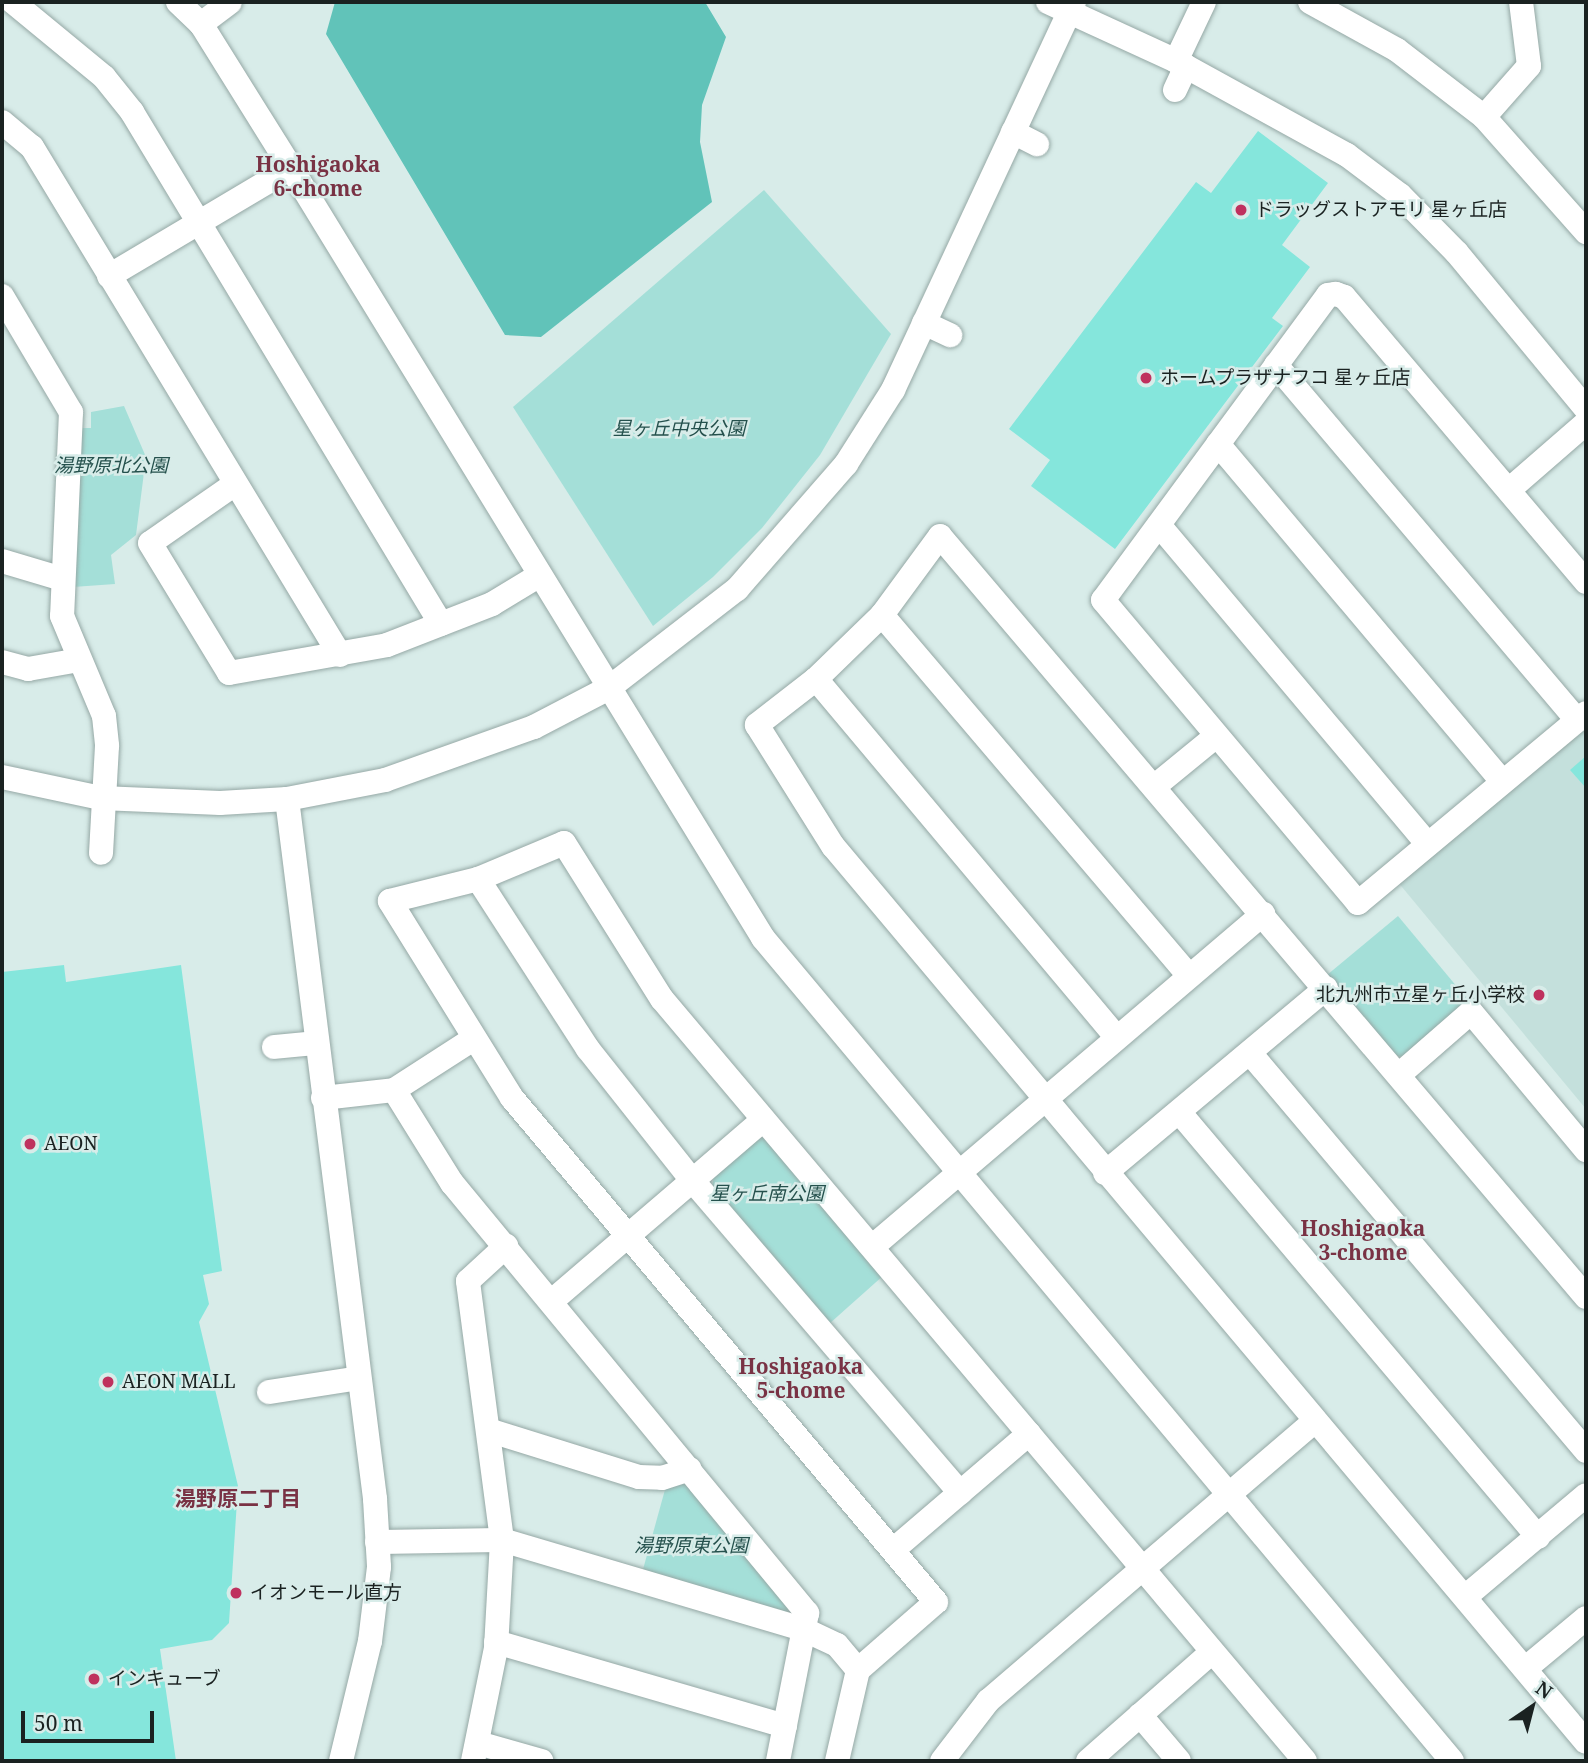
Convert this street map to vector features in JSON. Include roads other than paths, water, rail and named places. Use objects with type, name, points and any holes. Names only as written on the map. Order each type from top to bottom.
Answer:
[{"type":"street","points":[[12,2],[104,77],[132,112],[441,624]]},
{"type":"street","points":[[178,2],[201,24],[763,938],[1452,1761]]},
{"type":"street","points":[[201,24],[230,2]]},
{"type":"street","points":[[1175,90],[1181,64],[1204,2]]},
{"type":"street","points":[[1310,2],[1397,50],[1484,117],[1586,232]]},
{"type":"street","points":[[1484,117],[1529,66],[1521,2]]},
{"type":"street","points":[[2,777],[101,798],[220,803],[286,799],[385,780],[534,727],[610,688],[705,616],[776,548],[846,464],[893,390],[1013,132],[1064,5],[1299,124],[1400,195],[1457,253],[1586,409]]},
{"type":"street","points":[[2,122],[32,147],[340,655]]},
{"type":"street","points":[[1013,132],[1037,144]]},
{"type":"street","points":[[109,276],[291,168]]},
{"type":"street","points":[[1276,365],[1582,716],[1358,903],[1103,600],[1159,525],[1276,365],[1328,295],[1344,297],[1510,489],[1586,582]]},
{"type":"street","points":[[2,296],[71,412],[62,616],[79,660],[97,691],[104,716],[107,746],[101,798],[101,853]]},
{"type":"street","points":[[924,323],[950,335]]},
{"type":"street","points":[[1510,489],[1586,423]]},
{"type":"street","points":[[1218,444],[1503,781]]},
{"type":"street","points":[[235,484],[150,543],[229,673],[387,645],[492,604],[538,576]]},
{"type":"street","points":[[1159,525],[1428,844]]},
{"type":"street","points":[[1586,1297],[1400,1074],[940,536],[882,615],[816,679],[757,725],[833,846],[1314,1422],[1526,1668],[1586,1742]]},
{"type":"street","points":[[2,561],[62,579]]},
{"type":"street","points":[[882,615],[1189,976]]},
{"type":"street","points":[[2,662],[28,669],[79,660]]},
{"type":"street","points":[[816,679],[1116,1037]]},
{"type":"street","points":[[1155,786],[1216,736]]},
{"type":"street","points":[[286,799],[377,1542],[370,1641],[341,1761]]},
{"type":"street","points":[[837,1761],[858,1670],[936,1602],[512,1098],[472,1040],[390,901],[478,878],[564,843],[662,999],[1305,1761]]},
{"type":"street","points":[[478,878],[588,1049],[692,1180],[960,1493]]},
{"type":"street","points":[[872,1247],[1262,914]]},
{"type":"street","points":[[1105,1173],[1180,1113],[1325,988]]},
{"type":"street","points":[[1400,1074],[1471,1012],[1586,1150]]},
{"type":"street","points":[[323,1098],[394,1090],[472,1040]]},
{"type":"street","points":[[274,1047],[316,1043]]},
{"type":"street","points":[[1250,1053],[1586,1451]]},
{"type":"street","points":[[394,1090],[452,1183],[553,1300],[807,1613],[778,1761]]},
{"type":"street","points":[[1180,1113],[1538,1537]]},
{"type":"street","points":[[553,1300],[763,1120]]},
{"type":"street","points":[[506,1246],[468,1281],[502,1540],[496,1642],[475,1752],[541,1761]]},
{"type":"street","points":[[269,1392],[359,1378]]},
{"type":"street","points":[[942,1761],[988,1701],[1314,1422]]},
{"type":"street","points":[[488,1430],[639,1477],[662,1478],[690,1469]]},
{"type":"street","points":[[893,1550],[1029,1434]]},
{"type":"street","points":[[1465,1597],[1586,1495]]},
{"type":"street","points":[[377,1542],[502,1540],[805,1630],[837,1645],[858,1670]]},
{"type":"street","points":[[1526,1668],[1586,1618]]},
{"type":"street","points":[[496,1642],[785,1726]]},
{"type":"street","points":[[1088,1761],[1212,1652]]},
{"type":"street","points":[[1140,1715],[1179,1761]]},
{"type":"place","name":"ドラッグストアモリ 星ヶ丘店","points":[[1241,210]]},
{"type":"place","name":"ホームプラザナフコ 星ヶ丘店","points":[[1146,378]]},
{"type":"place","name":"北九州市立星ヶ丘小学校","points":[[1539,995]]},
{"type":"place","name":"AEON","points":[[30,1144]]},
{"type":"place","name":"AEON MALL","points":[[108,1382]]},
{"type":"place","name":"イオンモール直方","points":[[236,1593]]},
{"type":"place","name":"インキューブ","points":[[94,1679]]},
{"type":"district","name":"Hoshigaoka 6-chome","points":[[318,176]]},
{"type":"district","name":"Hoshigaoka 3-chome","points":[[1363,1240]]},
{"type":"district","name":"Hoshigaoka 5-chome","points":[[801,1378]]},
{"type":"district","name":"湯野原二丁目","points":[[238,1498]]},
{"type":"park label","name":"星ヶ丘中央公園","points":[[679,429]]},
{"type":"park label","name":"湯野原北公園","points":[[111,466]]},
{"type":"park label","name":"星ヶ丘南公園","points":[[767,1194]]},
{"type":"park label","name":"湯野原東公園","points":[[691,1546]]}]
